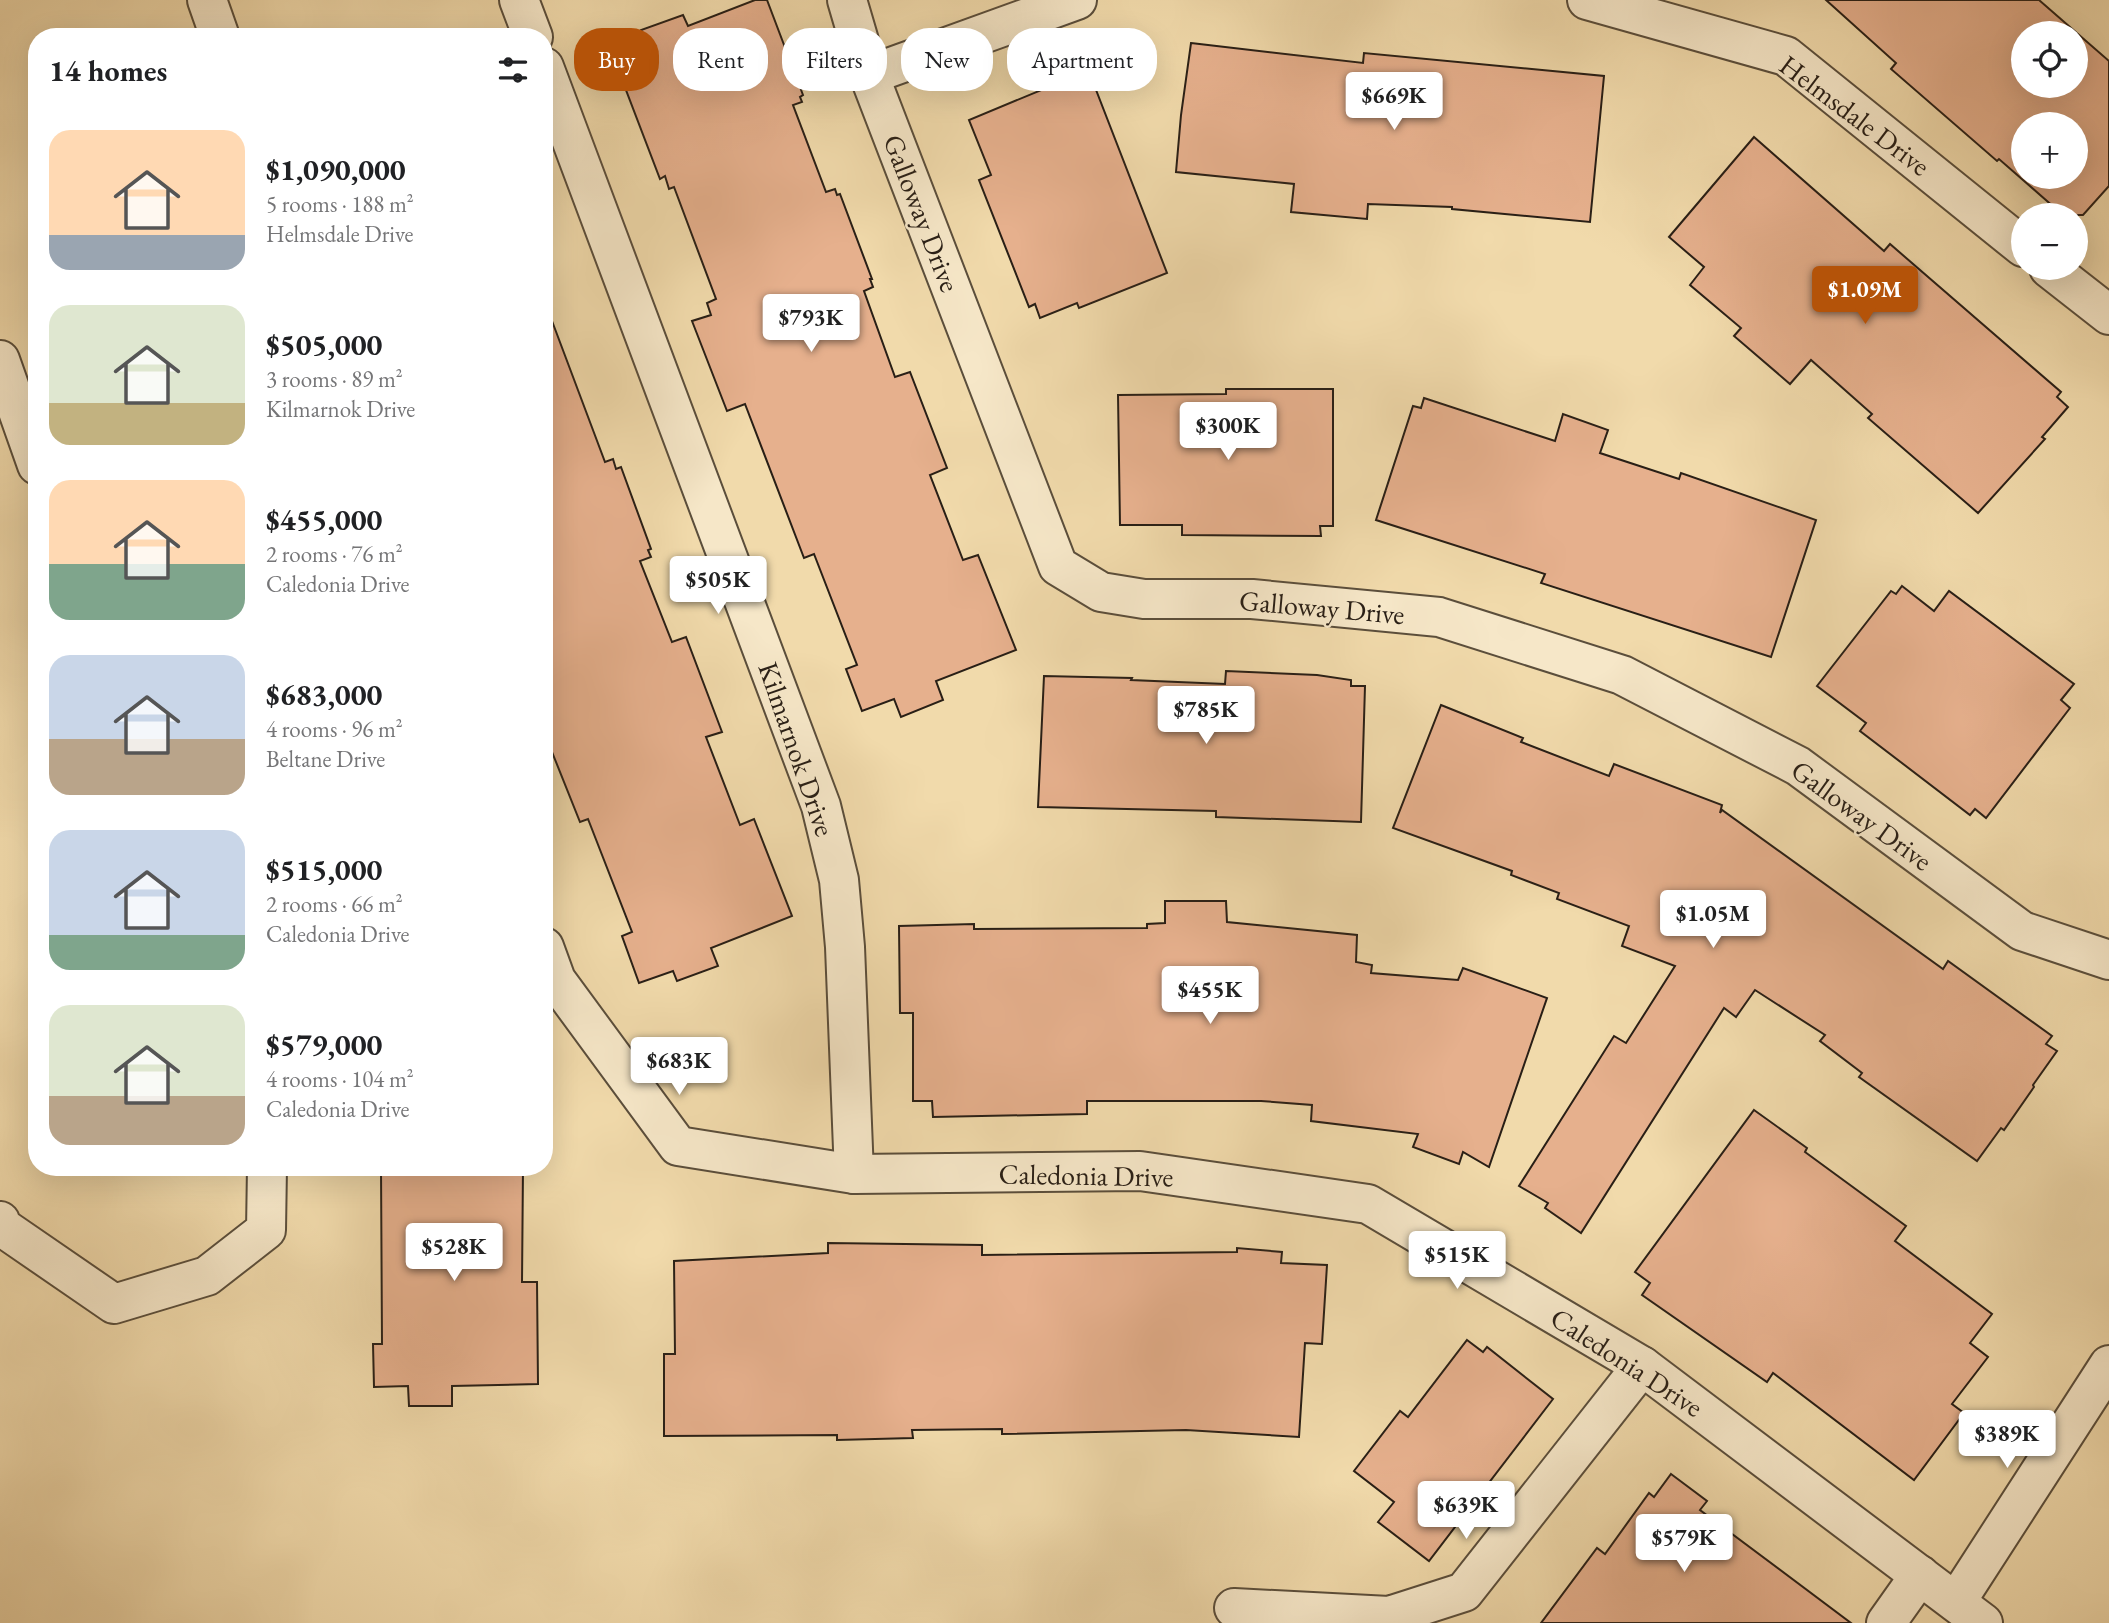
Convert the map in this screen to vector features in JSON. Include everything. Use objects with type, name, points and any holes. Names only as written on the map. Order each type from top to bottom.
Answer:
[{"type":"street","points":[[207,0],[217,28]]},
{"type":"street","points":[[519,0],[530,28]]},
{"type":"street","name":"Galloway Drive","points":[[846,0],[855,28]]},
{"type":"street","points":[[887,69],[1077,0]]},
{"type":"street","name":"Helmsdale Drive","points":[[1587,0],[1786,56],[2011,237]]},
{"type":"street","name":"Kilmarnok Drive","points":[[553,91],[821,806],[839,880],[845,947],[854,1174]]},
{"type":"street","name":"Galloway Drive","points":[[875,91],[1058,566],[1101,592],[1143,599],[1252,599],[1439,617],[1622,675],[1798,766],[2022,931],[2109,960]]},
{"type":"street","points":[[2064,280],[2109,316]]},
{"type":"street","points":[[0,360],[28,439]]},
{"type":"street","name":"Caledonia Drive","points":[[553,972],[556,980],[678,1146],[854,1174],[1140,1171],[1368,1204],[1642,1366],[1970,1613]]},
{"type":"street","points":[[0,1221],[2,1227],[114,1304],[207,1276],[266,1230],[267,1176]]},
{"type":"street","points":[[1970,1613],[2109,1365]]},
{"type":"street","points":[[1234,1608],[1390,1616],[1464,1592],[1642,1366]]},
{"type":"street","points":[[1886,1623],[1920,1575]]},
{"type":"building","points":[[755,0],[767,0],[782,40],[782,91],[801,91],[802,102],[793,105],[826,192],[835,189],[837,195],[840,194],[872,279],[873,287],[864,291],[895,377],[910,372],[947,468],[930,475],[963,560],[978,555],[1016,650],[936,681],[943,700],[901,717],[894,699],[862,711],[846,669],[857,665],[814,554],[804,558],[745,404],[727,411],[692,321],[711,315],[707,303],[716,299],[674,187],[669,189],[665,176],[660,179],[626,91],[659,91],[659,28],[647,28],[683,15],[688,26]]},
{"type":"building","points":[[1826,0],[2039,0],[2063,21],[2011,21],[2011,98],[2088,98],[2088,43],[2109,61],[2109,186],[2088,209],[2088,203],[2049,203],[2033,189],[2088,189],[2088,112],[2011,112],[2011,170],[1999,159],[1997,161],[1891,69],[1896,63]]},
{"type":"building","points":[[1191,43],[1363,63],[1364,53],[1604,76],[1590,222],[1452,207],[1368,204],[1367,219],[1291,212],[1294,184],[1176,172]]},
{"type":"building","points":[[1039,91],[1096,91],[1167,273],[1079,308],[1077,303],[1040,318],[1035,304],[1029,307],[979,180],[991,175],[969,120]]},
{"type":"building","points":[[1754,137],[1884,251],[1890,244],[2061,392],[2057,397],[2068,407],[2042,437],[2045,439],[1978,513],[1868,418],[1872,414],[1811,360],[1790,384],[1734,336],[1741,328],[1690,285],[1704,267],[1669,237]]},
{"type":"building","points":[[553,324],[605,462],[613,459],[616,469],[621,467],[651,549],[648,550],[651,557],[640,561],[672,642],[686,637],[722,732],[706,737],[740,825],[754,819],[792,916],[711,948],[718,966],[677,981],[673,971],[639,983],[622,936],[632,932],[588,819],[580,822],[553,754]]},
{"type":"building","points":[[1226,389],[1333,389],[1333,526],[1320,526],[1321,536],[1182,535],[1182,525],[1120,525],[1118,395],[1226,394]]},
{"type":"building","points":[[1424,398],[1555,441],[1563,414],[1608,430],[1600,453],[1679,479],[1681,473],[1816,520],[1771,657],[1541,583],[1545,574],[1376,520],[1413,406],[1421,408]]},
{"type":"building","points":[[1902,586],[1934,611],[1949,591],[2074,684],[2061,700],[2070,708],[1986,818],[1975,809],[1970,815],[1860,731],[1866,723],[1817,686],[1891,591],[1896,594]]},
{"type":"building","points":[[1226,671],[1317,675],[1351,680],[1351,686],[1365,686],[1361,822],[1216,817],[1216,811],[1038,807],[1044,676],[1225,684]]},
{"type":"building","points":[[1441,705],[1523,738],[1521,742],[1609,776],[1614,764],[1722,805],[1720,813],[1722,810],[1943,969],[1948,961],[2052,1036],[2046,1044],[2057,1051],[2004,1130],[2001,1128],[1977,1161],[1859,1077],[1862,1073],[1820,1041],[1825,1035],[1755,990],[1736,1017],[1724,1008],[1581,1233],[1545,1208],[1548,1203],[1519,1186],[1614,1036],[1626,1043],[1675,966],[1622,946],[1629,926],[1557,899],[1559,893],[1511,875],[1512,871],[1393,828]]},
{"type":"building","points":[[1165,901],[1226,901],[1227,922],[1357,935],[1356,962],[1372,965],[1371,973],[1458,980],[1463,968],[1547,998],[1489,1167],[1463,1152],[1459,1164],[1413,1147],[1418,1134],[1311,1121],[1312,1105],[1261,1101],[1087,1101],[1087,1114],[933,1117],[932,1101],[913,1101],[913,1013],[900,1013],[899,926],[974,924],[974,929],[1147,928],[1147,924],[1165,923]]},
{"type":"building","points":[[1754,1110],[1807,1148],[1805,1152],[1906,1226],[1895,1241],[1992,1314],[1970,1343],[1988,1357],[1952,1404],[1964,1413],[1914,1480],[1773,1373],[1767,1382],[1642,1295],[1650,1283],[1635,1272]]},
{"type":"building","points":[[381,1176],[523,1176],[522,1282],[537,1282],[538,1384],[452,1386],[452,1406],[409,1406],[408,1386],[374,1387],[373,1344],[382,1344]]},
{"type":"building","points":[[828,1243],[982,1245],[982,1255],[1237,1252],[1237,1248],[1282,1252],[1281,1263],[1327,1265],[1322,1344],[1305,1343],[1299,1437],[1186,1430],[1002,1434],[1002,1429],[912,1430],[913,1438],[837,1440],[837,1435],[664,1436],[664,1354],[675,1354],[674,1261],[828,1253]]},
{"type":"building","points":[[1467,1340],[1483,1352],[1487,1347],[1553,1399],[1429,1561],[1378,1522],[1394,1502],[1354,1471],[1400,1411],[1408,1417]]},
{"type":"building","points":[[1671,1474],[1707,1501],[1700,1510],[1851,1623],[1541,1623],[1597,1548],[1605,1554],[1649,1493],[1654,1497]]}]
